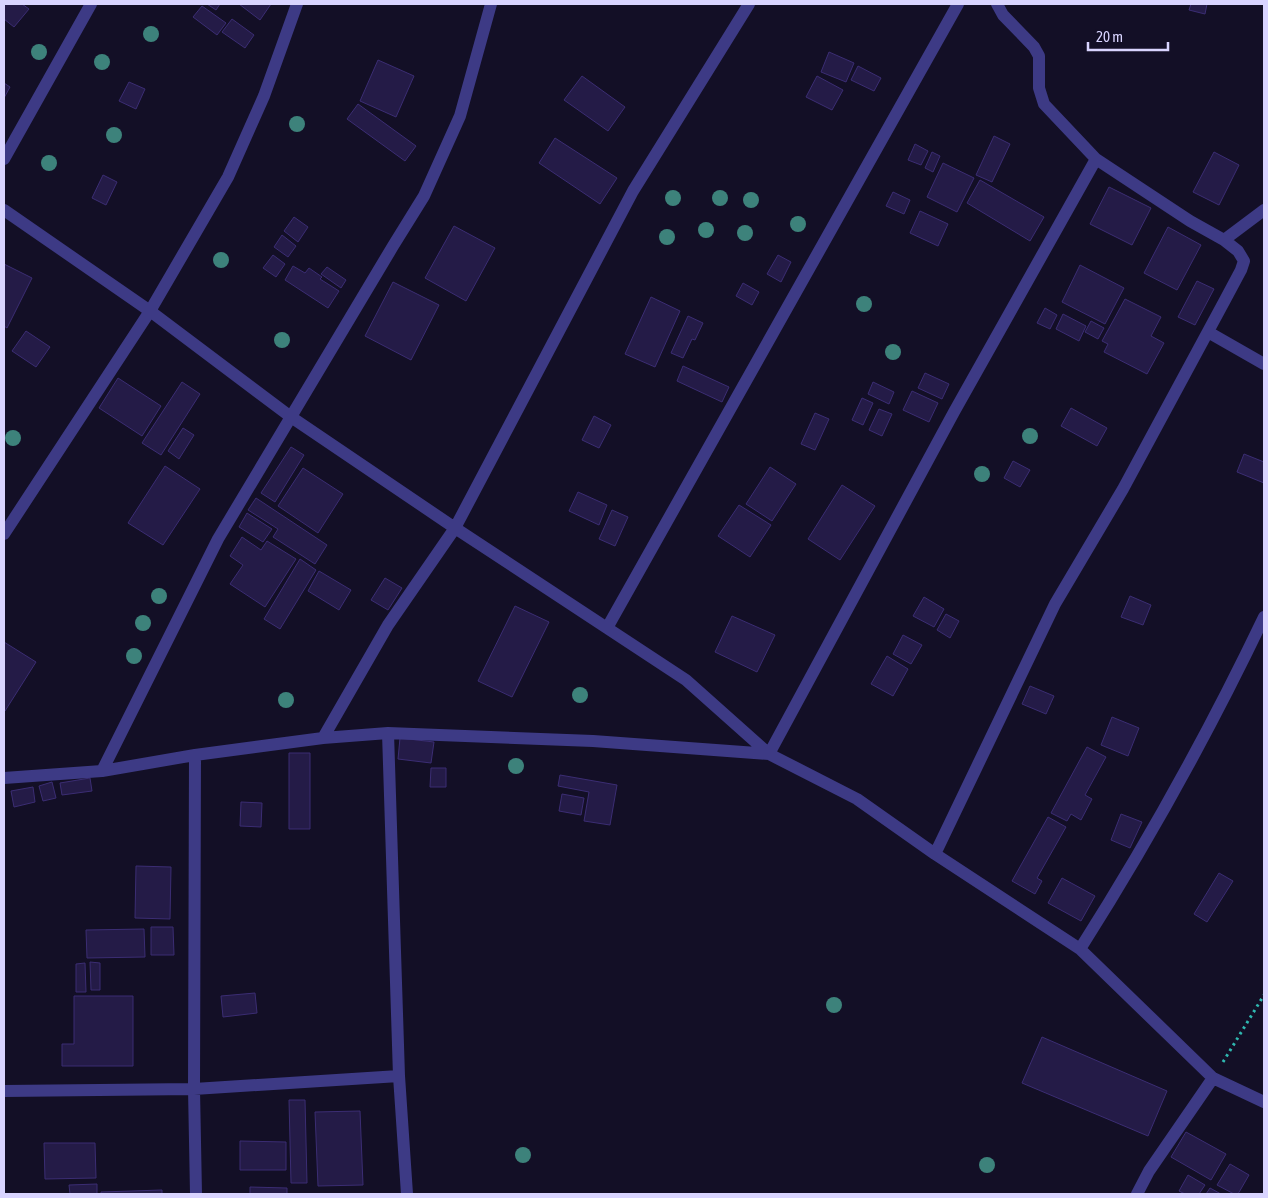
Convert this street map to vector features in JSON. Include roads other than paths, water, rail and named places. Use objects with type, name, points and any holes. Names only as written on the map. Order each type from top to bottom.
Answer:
[{"type":"street","points":[[4,158],[92,4]]},
{"type":"street","points":[[4,534],[150,311],[228,177],[264,96],[297,4]]},
{"type":"street","points":[[102,771],[218,539],[424,196],[460,116],[491,4]]},
{"type":"street","points":[[323,738],[388,625],[455,528],[632,192],[750,4]]},
{"type":"street","points":[[607,628],[958,4]]},
{"type":"street","points":[[935,854],[1055,604],[1123,489],[1241,270],[1244,261],[1238,252],[1224,240],[1190,221],[1096,158],[1044,104],[1039,88],[1039,56],[1034,47],[1003,16],[997,4]]},
{"type":"street","points":[[769,754],[954,412],[1096,158]]},
{"type":"street","points":[[4,210],[150,311],[291,417],[455,528],[686,680],[769,754],[857,799],[935,854],[1080,949],[1213,1078],[1264,1102]]},
{"type":"street","points":[[1224,240],[1264,210]]},
{"type":"street","points":[[1208,332],[1264,364]]},
{"type":"street","points":[[1080,949],[1118,889],[1202,743],[1264,617]]},
{"type":"street","points":[[4,778],[102,771],[195,755],[323,738],[388,733],[594,741],[769,754]]},
{"type":"street","points":[[388,733],[399,1076],[407,1194]]},
{"type":"street","points":[[195,755],[194,1089],[196,1194]]},
{"type":"street","points":[[4,1091],[194,1089],[399,1076]]},
{"type":"street","points":[[1137,1194],[1149,1171],[1213,1078]]}]
